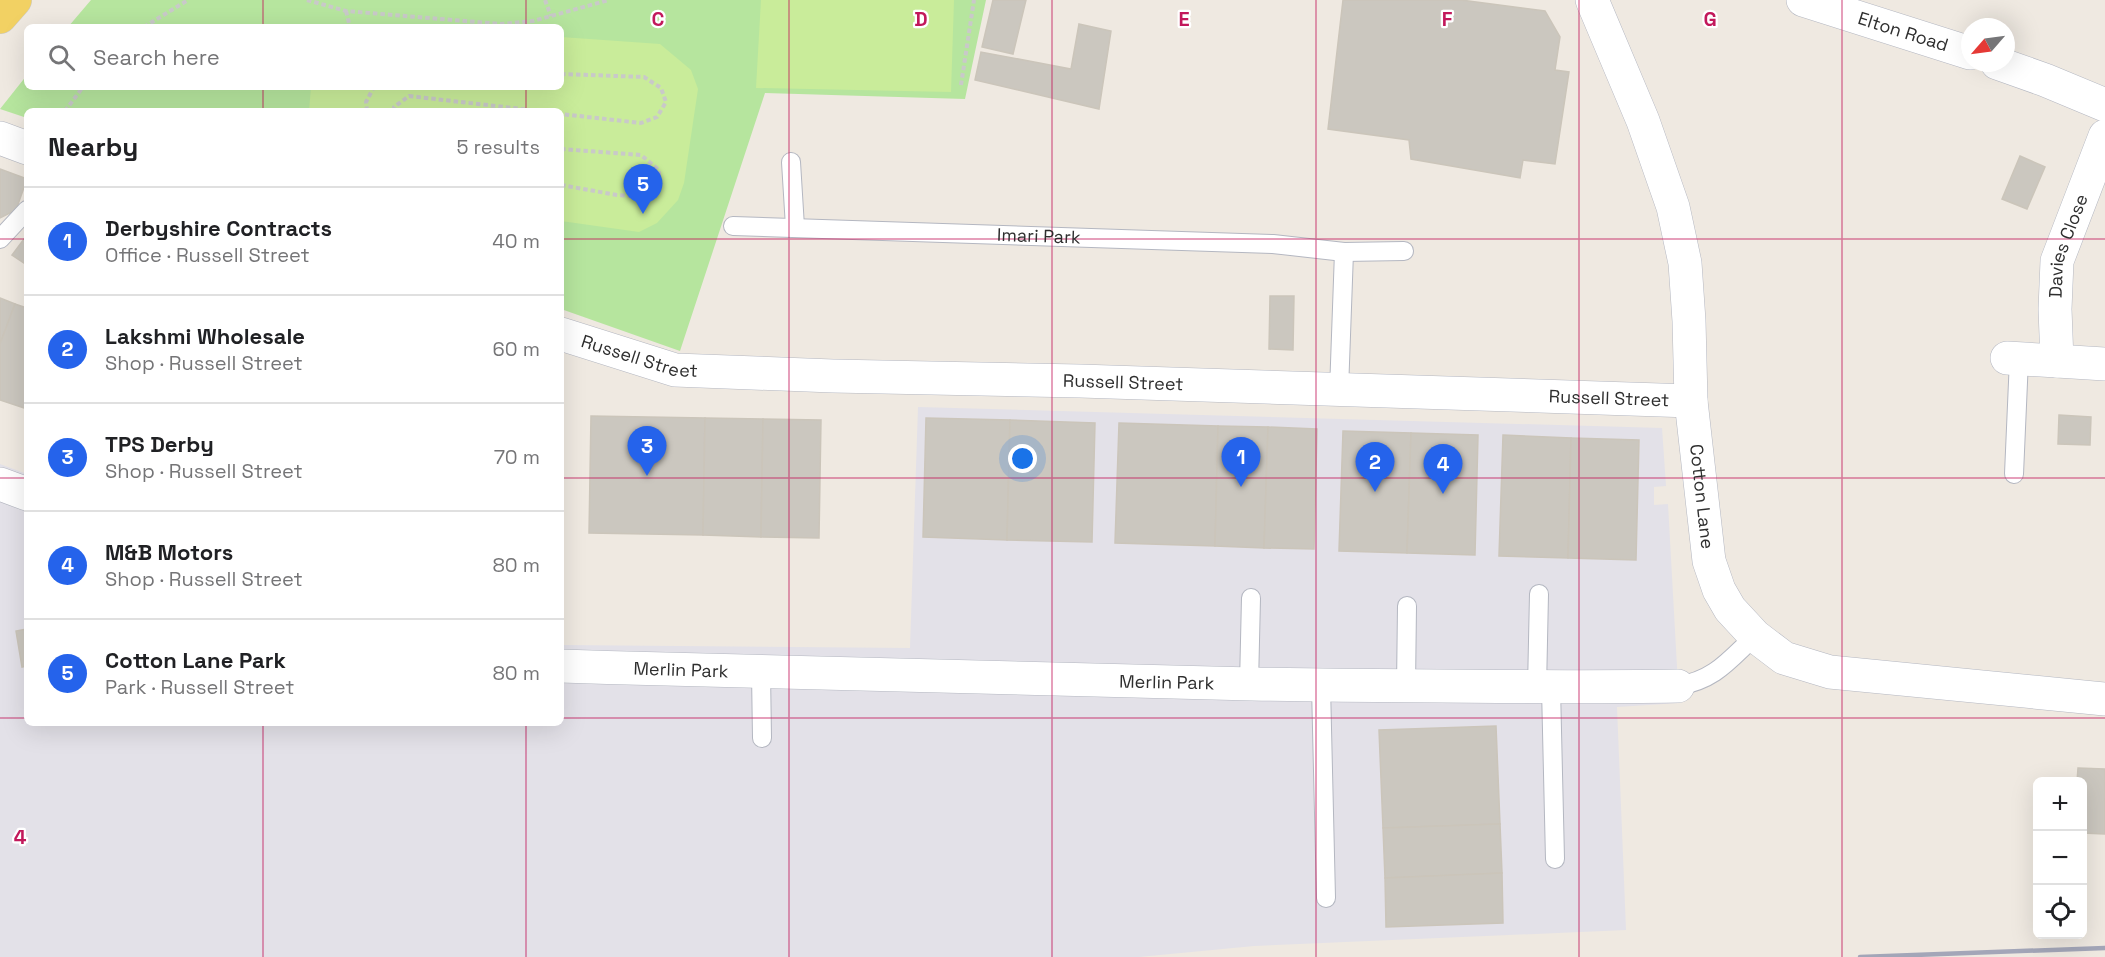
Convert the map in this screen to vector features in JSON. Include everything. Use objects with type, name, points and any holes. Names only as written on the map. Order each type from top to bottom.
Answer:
[{"type":"main road","points":[[0,17],[15,0]]},
{"type":"street","name":"Cotton Lane","points":[[1592,0],[1642,121],[1673,207],[1685,263],[1691,401],[1709,561],[1719,590],[1730,609],[1755,636],[1784,658],[1830,672],[2105,699]]},
{"type":"street","name":"Elton Road","points":[[1803,0],[1961,51]]},
{"type":"street","points":[[2015,69],[2105,105]]},
{"type":"street","name":"Davies Close","points":[[2057,361],[2055,309],[2057,261],[2105,136]]},
{"type":"street","points":[[0,138],[24,147]]},
{"type":"street","name":"Russell Street","points":[[564,335],[675,370],[1691,401]]},
{"type":"street","points":[[2013,358],[2105,364]]},
{"type":"street","points":[[0,484],[24,493]]},
{"type":"street","name":"Merlin Park","points":[[564,666],[897,678],[1321,686],[1544,688],[1678,686]]},
{"type":"lane","points":[[791,162],[795,226]]},
{"type":"lane","points":[[0,239],[24,213]]},
{"type":"lane","name":"Imari Park","points":[[733,226],[795,226],[1274,244],[1344,252],[1404,251]]},
{"type":"lane","points":[[1339,391],[1344,252]]},
{"type":"lane","points":[[2013,358],[2014,474]]},
{"type":"lane","points":[[1539,594],[1555,859]]},
{"type":"lane","points":[[1249,684],[1251,598]]},
{"type":"lane","points":[[1406,686],[1407,606]]},
{"type":"lane","name":"Merlin Park","points":[[1678,686],[1696,683],[1712,675],[1755,636]]},
{"type":"lane","points":[[761,673],[762,738]]},
{"type":"lane","points":[[1321,686],[1326,898]]},
{"type":"path","points":[[149,24],[188,0]]},
{"type":"path","points":[[307,0],[346,11],[501,24],[533,21],[609,0]]},
{"type":"path","points":[[546,0],[551,16]]},
{"type":"path","points":[[961,85],[974,0]]},
{"type":"path","points":[[346,11],[349,24]]},
{"type":"path","points":[[564,74],[644,77],[661,88],[666,102],[657,117],[641,123],[564,114]]},
{"type":"path","points":[[67,108],[81,90]]},
{"type":"path","points":[[367,108],[366,102],[372,90]]},
{"type":"path","points":[[394,108],[409,96],[513,108]]},
{"type":"path","points":[[564,149],[641,155],[659,170],[658,185],[645,197],[617,195],[564,186]]},
{"type":"shaded area","points":[[918,407],[1662,428],[1666,486],[1654,487],[1654,505],[1668,504],[1679,703],[1617,707],[1626,930],[1254,946],[1139,957],[0,957],[0,464],[24,473],[24,726],[564,726],[564,645],[910,648]]},
{"type":"green space","points":[[91,0],[986,0],[965,99],[765,93],[680,351],[564,310],[564,108],[24,108],[24,117],[0,109],[24,79],[24,90],[564,90],[564,24],[71,24]]},
{"type":"green space","points":[[761,0],[954,0],[951,92],[756,88]]},
{"type":"green space","points":[[564,37],[660,44],[691,70],[698,89],[684,183],[678,200],[657,223],[639,232],[564,221],[564,108],[309,108],[311,90],[564,90]]},
{"type":"building","points":[[993,0],[1026,0],[1013,54],[982,47]]},
{"type":"building","points":[[1343,0],[1461,0],[1545,11],[1560,37],[1555,70],[1569,72],[1555,164],[1523,160],[1520,178],[1411,159],[1409,140],[1328,129]]},
{"type":"building","points":[[1079,24],[1111,31],[1099,109],[975,80],[981,52],[1071,69]]},
{"type":"building","points":[[2020,156],[2045,167],[2027,209],[2002,199]]},
{"type":"building","points":[[0,169],[24,178],[24,187],[16,210],[0,218]]},
{"type":"building","points":[[24,239],[24,263],[12,255]]},
{"type":"building","points":[[1270,296],[1294,296],[1293,350],[1269,349]]},
{"type":"building","points":[[0,298],[15,304],[0,344]]},
{"type":"building","points":[[15,304],[24,307],[24,408],[0,400],[0,344]]},
{"type":"building","points":[[2059,415],[2091,417],[2090,445],[2058,444]]},
{"type":"building","points":[[591,416],[705,418],[703,535],[589,533]]},
{"type":"building","points":[[705,418],[763,419],[761,537],[703,535]]},
{"type":"building","points":[[926,418],[1010,420],[1007,540],[923,537]]},
{"type":"building","points":[[763,419],[821,420],[819,538],[761,537]]},
{"type":"building","points":[[1010,420],[1095,423],[1092,542],[1007,540]]},
{"type":"building","points":[[1119,423],[1218,426],[1215,546],[1115,543]]},
{"type":"building","points":[[1218,426],[1268,427],[1264,548],[1215,546]]},
{"type":"building","points":[[1268,427],[1317,429],[1314,549],[1264,548]]},
{"type":"building","points":[[1343,431],[1411,433],[1407,553],[1339,551]]},
{"type":"building","points":[[1411,433],[1478,435],[1475,555],[1407,553]]},
{"type":"building","points":[[1503,435],[1571,438],[1568,558],[1499,556]]},
{"type":"building","points":[[1571,438],[1639,440],[1636,560],[1568,558]]},
{"type":"building","points":[[24,630],[24,667],[22,667],[16,631]]},
{"type":"building","points":[[1496,726],[1500,824],[1383,828],[1379,730]]},
{"type":"building","points":[[2078,768],[2105,769],[2105,834],[2087,833],[2087,777],[2077,777]]},
{"type":"building","points":[[1500,824],[1502,873],[1385,878],[1383,828]]},
{"type":"building","points":[[1502,873],[1503,923],[1386,927],[1385,878]]},
{"type":"railway","points":[[1860,957],[2105,948]]},
{"type":"place","name":"Cotton Lane Park","points":[[643,214]]},
{"type":"place","name":"TPS Derby","points":[[647,476]]},
{"type":"place","name":"Derbyshire Contracts","points":[[1241,487]]},
{"type":"place","name":"Lakshmi Wholesale","points":[[1375,492]]},
{"type":"place","name":"M&B Motors","points":[[1443,494]]}]
